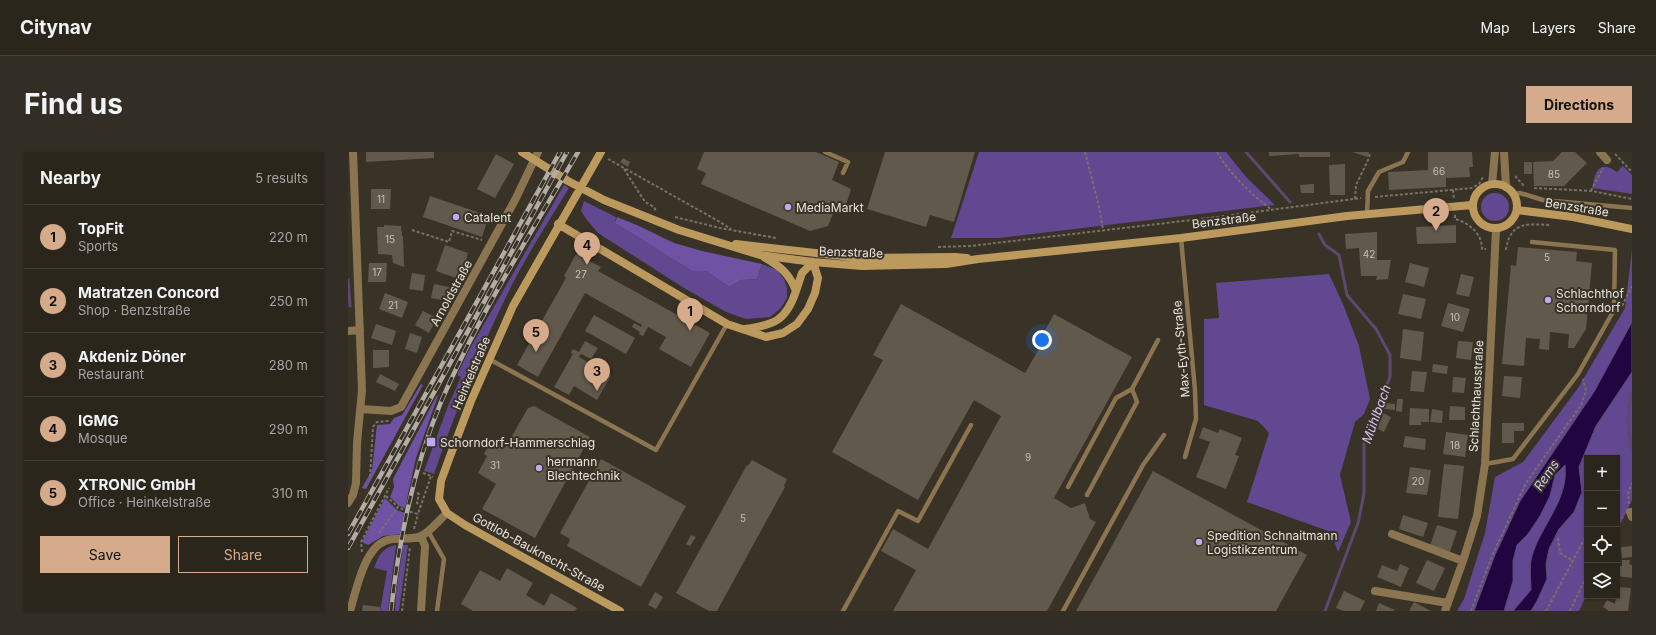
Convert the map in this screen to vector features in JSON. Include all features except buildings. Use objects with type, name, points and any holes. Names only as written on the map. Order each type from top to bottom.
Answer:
[{"type":"main road","name":"Benzstraße","points":[[522,152],[568,181],[604,200],[679,230],[760,255],[813,262],[862,266],[946,264],[978,259],[1181,238],[1367,214],[1472,205]]},
{"type":"main road","name":"Heinkelstraße","points":[[447,513],[439,499],[441,481],[471,401],[513,306],[558,224],[600,153]]},
{"type":"main road","points":[[1501,184],[1506,187],[1514,195],[1517,202],[1517,210],[1514,218],[1509,224],[1496,229],[1486,227],[1479,222],[1473,214],[1472,205],[1474,196],[1486,185],[1501,184]]},
{"type":"main road","name":"Benzstraße","points":[[1517,210],[1572,217],[1632,229]]},
{"type":"main road","points":[[558,224],[727,324],[742,329],[766,337],[783,333],[797,324],[808,309],[815,293],[818,278],[813,262],[802,273],[792,305],[785,315],[766,326],[742,329]]},
{"type":"main road","name":"Benzstraße","points":[[724,243],[860,258],[955,257],[978,259]]},
{"type":"main road","points":[[760,255],[779,266],[791,278],[796,291]]},
{"type":"main road","name":"Gottlob-Bauknecht-Straße","points":[[447,513],[465,525],[620,611]]},
{"type":"street","points":[[348,503],[353,495],[356,483],[357,443],[362,390],[353,218],[353,152]]},
{"type":"street","name":"Arnoldstraße","points":[[361,409],[391,411],[401,407],[492,243],[538,152]]},
{"type":"street","points":[[1492,184],[1495,152]]},
{"type":"street","points":[[1504,152],[1506,187]]},
{"type":"street","points":[[1600,152],[1607,160]]},
{"type":"street","name":"Schlachthausstraße","points":[[1445,611],[1477,516],[1485,464],[1496,229]]},
{"type":"street","points":[[348,331],[360,330]]},
{"type":"street","points":[[350,611],[368,558],[375,547],[385,540],[412,538],[425,534],[447,513]]},
{"type":"street","points":[[421,611],[425,534]]},
{"type":"street","points":[[1392,534],[1463,561]]},
{"type":"street","points":[[1375,591],[1448,603]]},
{"type":"lane","points":[[825,152],[848,162],[843,173]]},
{"type":"lane","points":[[1367,214],[1368,191],[1379,172],[1403,162],[1408,152]]},
{"type":"lane","points":[[1514,195],[1520,193],[1543,200],[1632,208]]},
{"type":"lane","name":"Max-Eyth-Straße","points":[[1181,238],[1196,390],[1196,419],[1185,457]]},
{"type":"lane","points":[[1485,464],[1513,459],[1578,374],[1614,310],[1615,250],[1532,242]]},
{"type":"lane","points":[[489,359],[656,450],[727,324]]},
{"type":"lane","points":[[1068,487],[1116,398],[1132,389],[1158,340]]},
{"type":"lane","points":[[1088,495],[1137,402],[1132,389]]},
{"type":"lane","points":[[843,611],[898,511],[918,521],[971,425]]},
{"type":"lane","points":[[1063,611],[1143,465],[1164,435]]},
{"type":"lane","points":[[425,534],[444,559],[437,611]]},
{"type":"path","points":[[1085,152],[1099,206],[1103,230]]},
{"type":"path","points":[[1217,152],[1221,160],[1233,173],[1272,210]]},
{"type":"path","points":[[932,247],[970,246],[1355,199],[1356,185],[1370,152]]},
{"type":"path","points":[[1613,152],[1632,172]]},
{"type":"path","points":[[600,153],[732,230]]},
{"type":"path","points":[[1591,191],[1607,160]]},
{"type":"path","points":[[624,168],[645,202],[654,206],[656,211]]},
{"type":"path","points":[[1454,206],[1455,219],[1469,226],[1476,232],[1480,238],[1482,249],[1495,249]]},
{"type":"path","points":[[650,209],[662,213]]},
{"type":"path","points":[[668,215],[687,221],[777,238]]},
{"type":"path","points":[[1508,238],[1514,230],[1520,226],[1535,224]]},
{"type":"path","points":[[412,230],[449,242],[452,231],[492,243]]},
{"type":"path","points":[[1471,611],[1492,556],[1526,483],[1580,405],[1586,391],[1583,378]]},
{"type":"path","points":[[370,477],[374,427],[377,422],[388,421]]},
{"type":"path","points":[[423,473],[441,481]]},
{"type":"path","points":[[402,611],[412,538],[418,514],[431,476]]},
{"type":"path","points":[[366,550],[362,556],[361,542],[389,488]]},
{"type":"path","points":[[417,492],[419,494],[417,503],[421,507]]},
{"type":"path","points":[[386,496],[398,507],[418,514]]},
{"type":"path","points":[[375,537],[398,507]]},
{"type":"path","points":[[1558,538],[1560,554],[1573,561]]},
{"type":"path","points":[[1546,611],[1584,540]]},
{"type":"path","points":[[1570,611],[1584,581]]},
{"type":"shaded area","points":[[979,152],[1226,152],[1247,178],[1275,205],[999,238],[951,238]]},
{"type":"shaded area","points":[[1623,166],[1632,175],[1632,194],[1592,188],[1596,172],[1599,169],[1606,167],[1617,172]]},
{"type":"shaded area","points":[[564,185],[569,188],[520,271],[485,342],[458,407],[434,474],[424,471],[448,406],[461,377],[457,375],[469,350]]},
{"type":"shaded area","points":[[1495,193],[1501,194],[1505,197],[1508,201],[1508,213],[1505,217],[1501,220],[1495,221],[1489,220],[1485,217],[1482,213],[1481,207],[1482,201],[1485,197],[1489,194]]},
{"type":"shaded area","points":[[584,201],[616,217],[615,223],[692,271],[706,271],[729,287],[741,280],[757,279],[762,264],[777,270],[784,279],[787,288],[787,298],[781,308],[770,317],[746,319],[726,312],[684,288],[598,233],[581,211]]},
{"type":"shaded area","points":[[617,217],[674,243],[702,251],[762,264],[757,279],[741,280],[729,287],[706,271],[692,271],[615,223]]},
{"type":"shaded area","points":[[1632,249],[1632,500],[1620,525],[1620,455],[1584,455],[1585,599],[1579,611],[1457,611],[1464,599],[1485,533],[1495,477],[1523,462],[1578,388],[1625,308]]},
{"type":"shaded area","points":[[1329,274],[1343,304],[1359,346],[1370,399],[1364,414],[1355,422],[1340,475],[1351,522],[1338,552],[1331,532],[1247,502],[1269,433],[1258,421],[1204,405],[1204,319],[1219,318],[1216,283]]},
{"type":"shaded area","points":[[421,384],[423,385],[366,489],[362,488],[372,470],[377,425],[390,424],[394,418],[402,415]]},
{"type":"shaded area","points":[[437,395],[438,396],[416,458],[405,508],[399,506],[390,497],[394,487],[393,479]]},
{"type":"shaded area","points":[[385,498],[397,510],[405,513],[400,534],[383,536],[368,545],[362,542]]},
{"type":"shaded area","points":[[396,545],[388,611],[380,611],[387,571],[374,568],[377,560],[384,550]]},
{"type":"shaded area","points":[[403,545],[408,545],[399,611],[395,611],[396,592]]},
{"type":"water","name":"Rems","points":[[1632,322],[1632,372],[1596,426],[1579,467],[1582,492],[1574,512],[1559,529],[1549,549],[1546,564],[1547,579],[1537,601],[1531,611],[1513,611],[1531,590],[1530,569],[1532,556],[1563,490],[1565,465],[1555,475],[1550,496],[1540,516],[1528,534],[1517,545],[1513,561],[1513,581],[1504,611],[1474,611],[1495,555],[1520,501],[1594,392]]},
{"type":"waterway","name":"Mühlbach","points":[[1246,152],[1290,202]]},
{"type":"waterway","name":"Mühlbach","points":[[1319,234],[1325,245],[1339,255],[1347,295],[1376,329],[1390,355],[1390,377],[1364,441],[1364,494],[1358,523],[1325,611]]},
{"type":"waterway","points":[[348,280],[350,306]]},
{"type":"waterway","points":[[1632,392],[1628,420],[1632,449]]},
{"type":"railway","points":[[348,534],[560,152]]},
{"type":"railway","points":[[348,548],[567,152]]},
{"type":"railway","points":[[391,611],[398,557],[408,505],[422,453],[441,402],[488,306],[578,152]]},
{"type":"place","name":"MediaMarkt","points":[[788,207]]},
{"type":"place","name":"Catalent","points":[[456,217]]},
{"type":"place","name":"Matratzen Concord","points":[[1436,231]]},
{"type":"place","name":"IGMG","points":[[587,265]]},
{"type":"place","name":"Schlachthof Schorndorf","points":[[1548,300]]},
{"type":"place","name":"TopFit","points":[[690,331]]},
{"type":"place","name":"XTRONIC GmbH","points":[[536,352]]},
{"type":"place","name":"Akdeniz Döner","points":[[597,391]]},
{"type":"place","name":"Schorndorf-Hammerschlag","points":[[431,442]]},
{"type":"place","name":"hermann Blechtechnik","points":[[539,468]]},
{"type":"place","name":"Spedition Schnaitmann Logistikzentrum","points":[[1199,542]]}]
